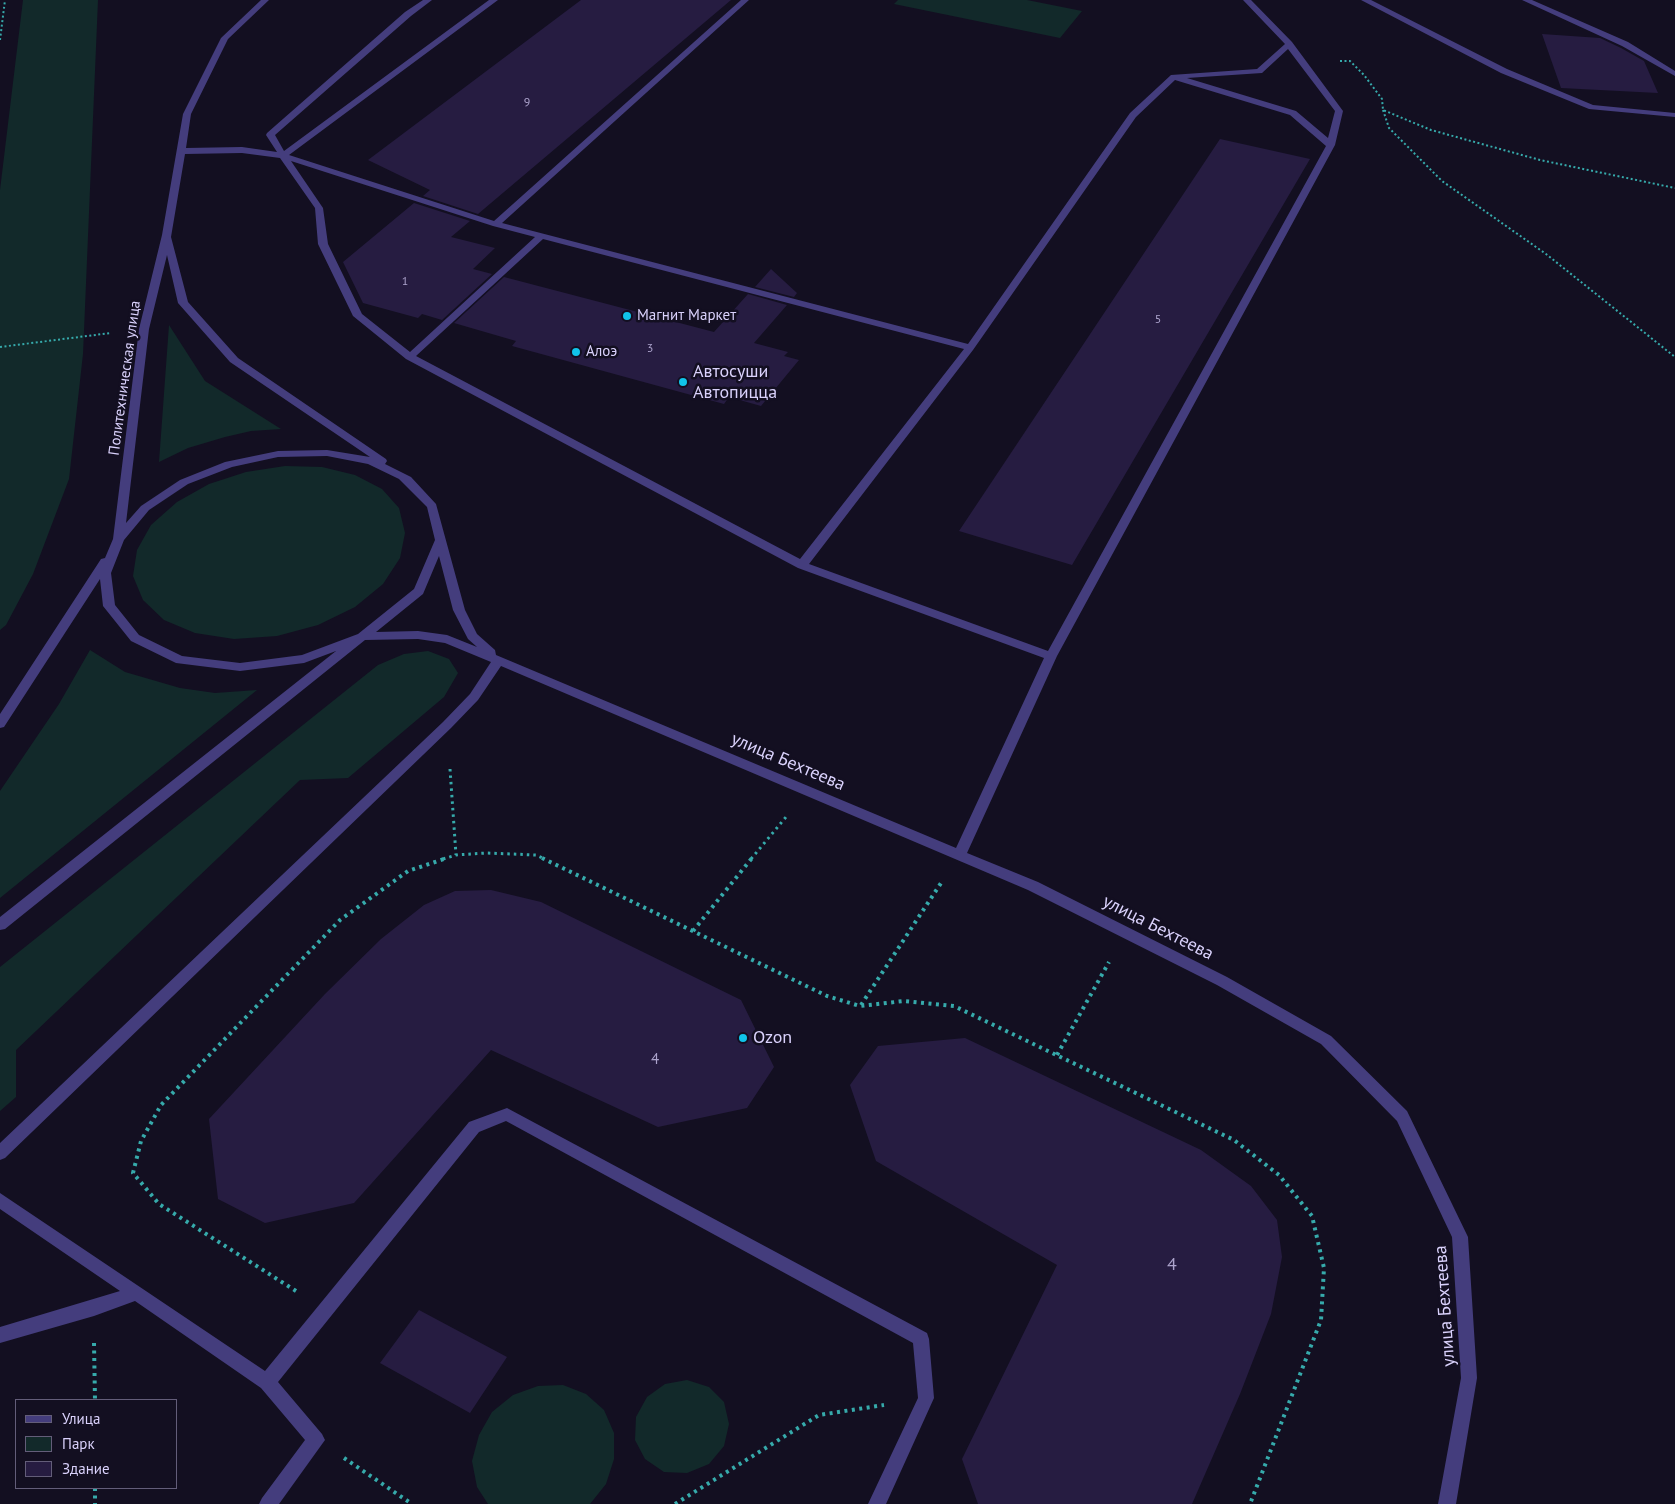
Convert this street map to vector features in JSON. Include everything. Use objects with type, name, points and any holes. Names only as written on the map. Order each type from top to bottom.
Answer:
[{"type":"street","name":"Политехническая улица","points":[[0,724],[74,612],[118,539],[144,329],[166,235],[187,114],[225,38],[265,0]]},
{"type":"street","points":[[428,0],[408,14],[270,135],[319,208],[323,244],[358,316],[410,357],[802,565],[1051,656]]},
{"type":"street","points":[[283,156],[494,0]]},
{"type":"street","points":[[496,224],[745,0]]},
{"type":"street","points":[[959,855],[1051,656],[1331,145],[1339,111],[1289,44],[1247,0]]},
{"type":"street","points":[[1365,0],[1504,71],[1592,107],[1675,114]]},
{"type":"street","points":[[1526,0],[1625,44],[1675,74]]},
{"type":"street","points":[[802,565],[970,348],[1133,114],[1174,77],[1259,71],[1289,44]]},
{"type":"street","points":[[1174,77],[1293,113],[1331,145]]},
{"type":"street","points":[[181,151],[242,150],[283,156],[496,224],[970,348]]},
{"type":"street","points":[[0,1153],[447,725],[474,697],[498,660],[472,636],[459,610],[432,506],[407,479],[234,360],[183,303],[166,235]]},
{"type":"street","points":[[410,357],[541,236]]},
{"type":"street","points":[[363,636],[304,659],[240,667],[180,660],[135,638],[109,606],[105,573],[118,539],[145,508],[184,482],[229,464],[278,454],[327,453],[371,462],[407,479]]},
{"type":"street","points":[[0,926],[419,591],[441,540]]},
{"type":"street","name":"улица Бехтеева","points":[[363,636],[418,635],[447,639],[498,660],[1033,886],[1222,981],[1326,1040],[1402,1116],[1460,1236],[1469,1378],[1447,1504]]},
{"type":"street","points":[[267,1382],[474,1127],[508,1114],[921,1339],[926,1398],[877,1504]]},
{"type":"street","points":[[0,1200],[267,1382],[316,1440],[268,1504]]},
{"type":"street","points":[[0,1335],[94,1308],[137,1293]]},
{"type":"path","points":[[0,40],[5,0]]},
{"type":"path","points":[[1299,58],[1350,61],[1376,89],[1382,99],[1383,110],[1389,128],[1442,181],[1546,254],[1675,357]]},
{"type":"path","points":[[1383,110],[1431,130],[1512,153],[1675,188]]},
{"type":"path","points":[[0,347],[144,329]]},
{"type":"path","points":[[447,725],[456,855]]},
{"type":"path","points":[[693,931],[807,790]]},
{"type":"path","points":[[326,1310],[159,1204],[133,1173],[141,1141],[162,1105],[340,920],[408,871],[456,855],[486,853],[536,855],[827,996],[860,1006],[904,1001],[954,1006],[1234,1140],[1279,1175],[1312,1216],[1324,1268],[1321,1320],[1250,1504]]},
{"type":"path","points":[[860,1006],[959,855]]},
{"type":"path","points":[[1057,1055],[1126,933]]},
{"type":"path","points":[[94,1308],[95,1399]]},
{"type":"path","points":[[675,1504],[819,1415],[926,1398]]},
{"type":"path","points":[[316,1440],[412,1504]]},
{"type":"path","points":[[95,1489],[95,1504]]},
{"type":"green space","points":[[23,0],[98,0],[83,354],[69,479],[33,574],[6,625],[0,630],[0,190]]},
{"type":"green space","points":[[898,0],[1027,0],[1082,11],[1060,38],[894,4]]},
{"type":"green space","points":[[169,325],[205,381],[281,429],[251,431],[225,437],[188,448],[159,462]]},
{"type":"green space","points":[[285,466],[322,467],[355,475],[382,489],[399,508],[405,533],[400,558],[383,584],[355,607],[318,625],[277,636],[234,639],[195,633],[164,620],[143,600],[133,576],[137,550],[151,525],[177,502],[209,484],[246,472]]},
{"type":"green space","points":[[90,650],[125,672],[180,688],[215,693],[257,690],[0,898],[0,791],[59,704]]},
{"type":"green space","points":[[428,651],[449,659],[458,673],[444,697],[348,778],[300,780],[16,1050],[16,1097],[0,1111],[0,967],[378,665],[404,654]]},
{"type":"green space","points":[[687,1380],[709,1387],[724,1402],[729,1424],[724,1446],[709,1464],[687,1473],[664,1472],[645,1459],[635,1440],[636,1417],[647,1397],[665,1384]]},
{"type":"green space","points":[[563,1385],[586,1394],[604,1410],[614,1433],[614,1459],[606,1484],[590,1504],[488,1504],[477,1487],[472,1461],[479,1435],[492,1412],[513,1395],[538,1386]]},
{"type":"building","points":[[581,0],[731,0],[478,214],[423,196],[430,190],[368,160]]},
{"type":"building","points":[[1542,34],[1600,38],[1621,48],[1644,61],[1658,93],[1561,88]]},
{"type":"building","points":[[1220,139],[1310,159],[1072,565],[959,531]]},
{"type":"building","points":[[414,203],[470,221],[451,237],[495,248],[473,269],[492,274],[442,320],[422,314],[418,318],[363,303],[343,262]]},
{"type":"building","points":[[771,269],[797,293],[794,297],[755,287]]},
{"type":"building","points":[[504,277],[714,332],[748,294],[787,305],[754,343],[788,352],[784,356],[799,360],[761,406],[729,397],[724,404],[512,346],[516,341],[454,323]]},
{"type":"building","points":[[491,890],[541,902],[741,1000],[774,1067],[747,1108],[658,1127],[491,1050],[354,1203],[265,1223],[218,1199],[209,1119],[325,994],[381,939],[424,905],[455,891]]},
{"type":"building","points":[[965,1038],[1201,1150],[1251,1186],[1277,1220],[1282,1257],[1271,1314],[1240,1394],[1192,1504],[978,1504],[962,1459],[1057,1265],[876,1161],[850,1085],[878,1046]]},
{"type":"building","points":[[419,1310],[507,1357],[470,1413],[380,1363]]},
{"type":"place","name":"Магнит Маркет","points":[[627,316]]},
{"type":"place","name":"Алоэ","points":[[576,352]]},
{"type":"place","name":"Автосуши Автопицца","points":[[683,382]]},
{"type":"place","name":"Ozon","points":[[743,1038]]}]
